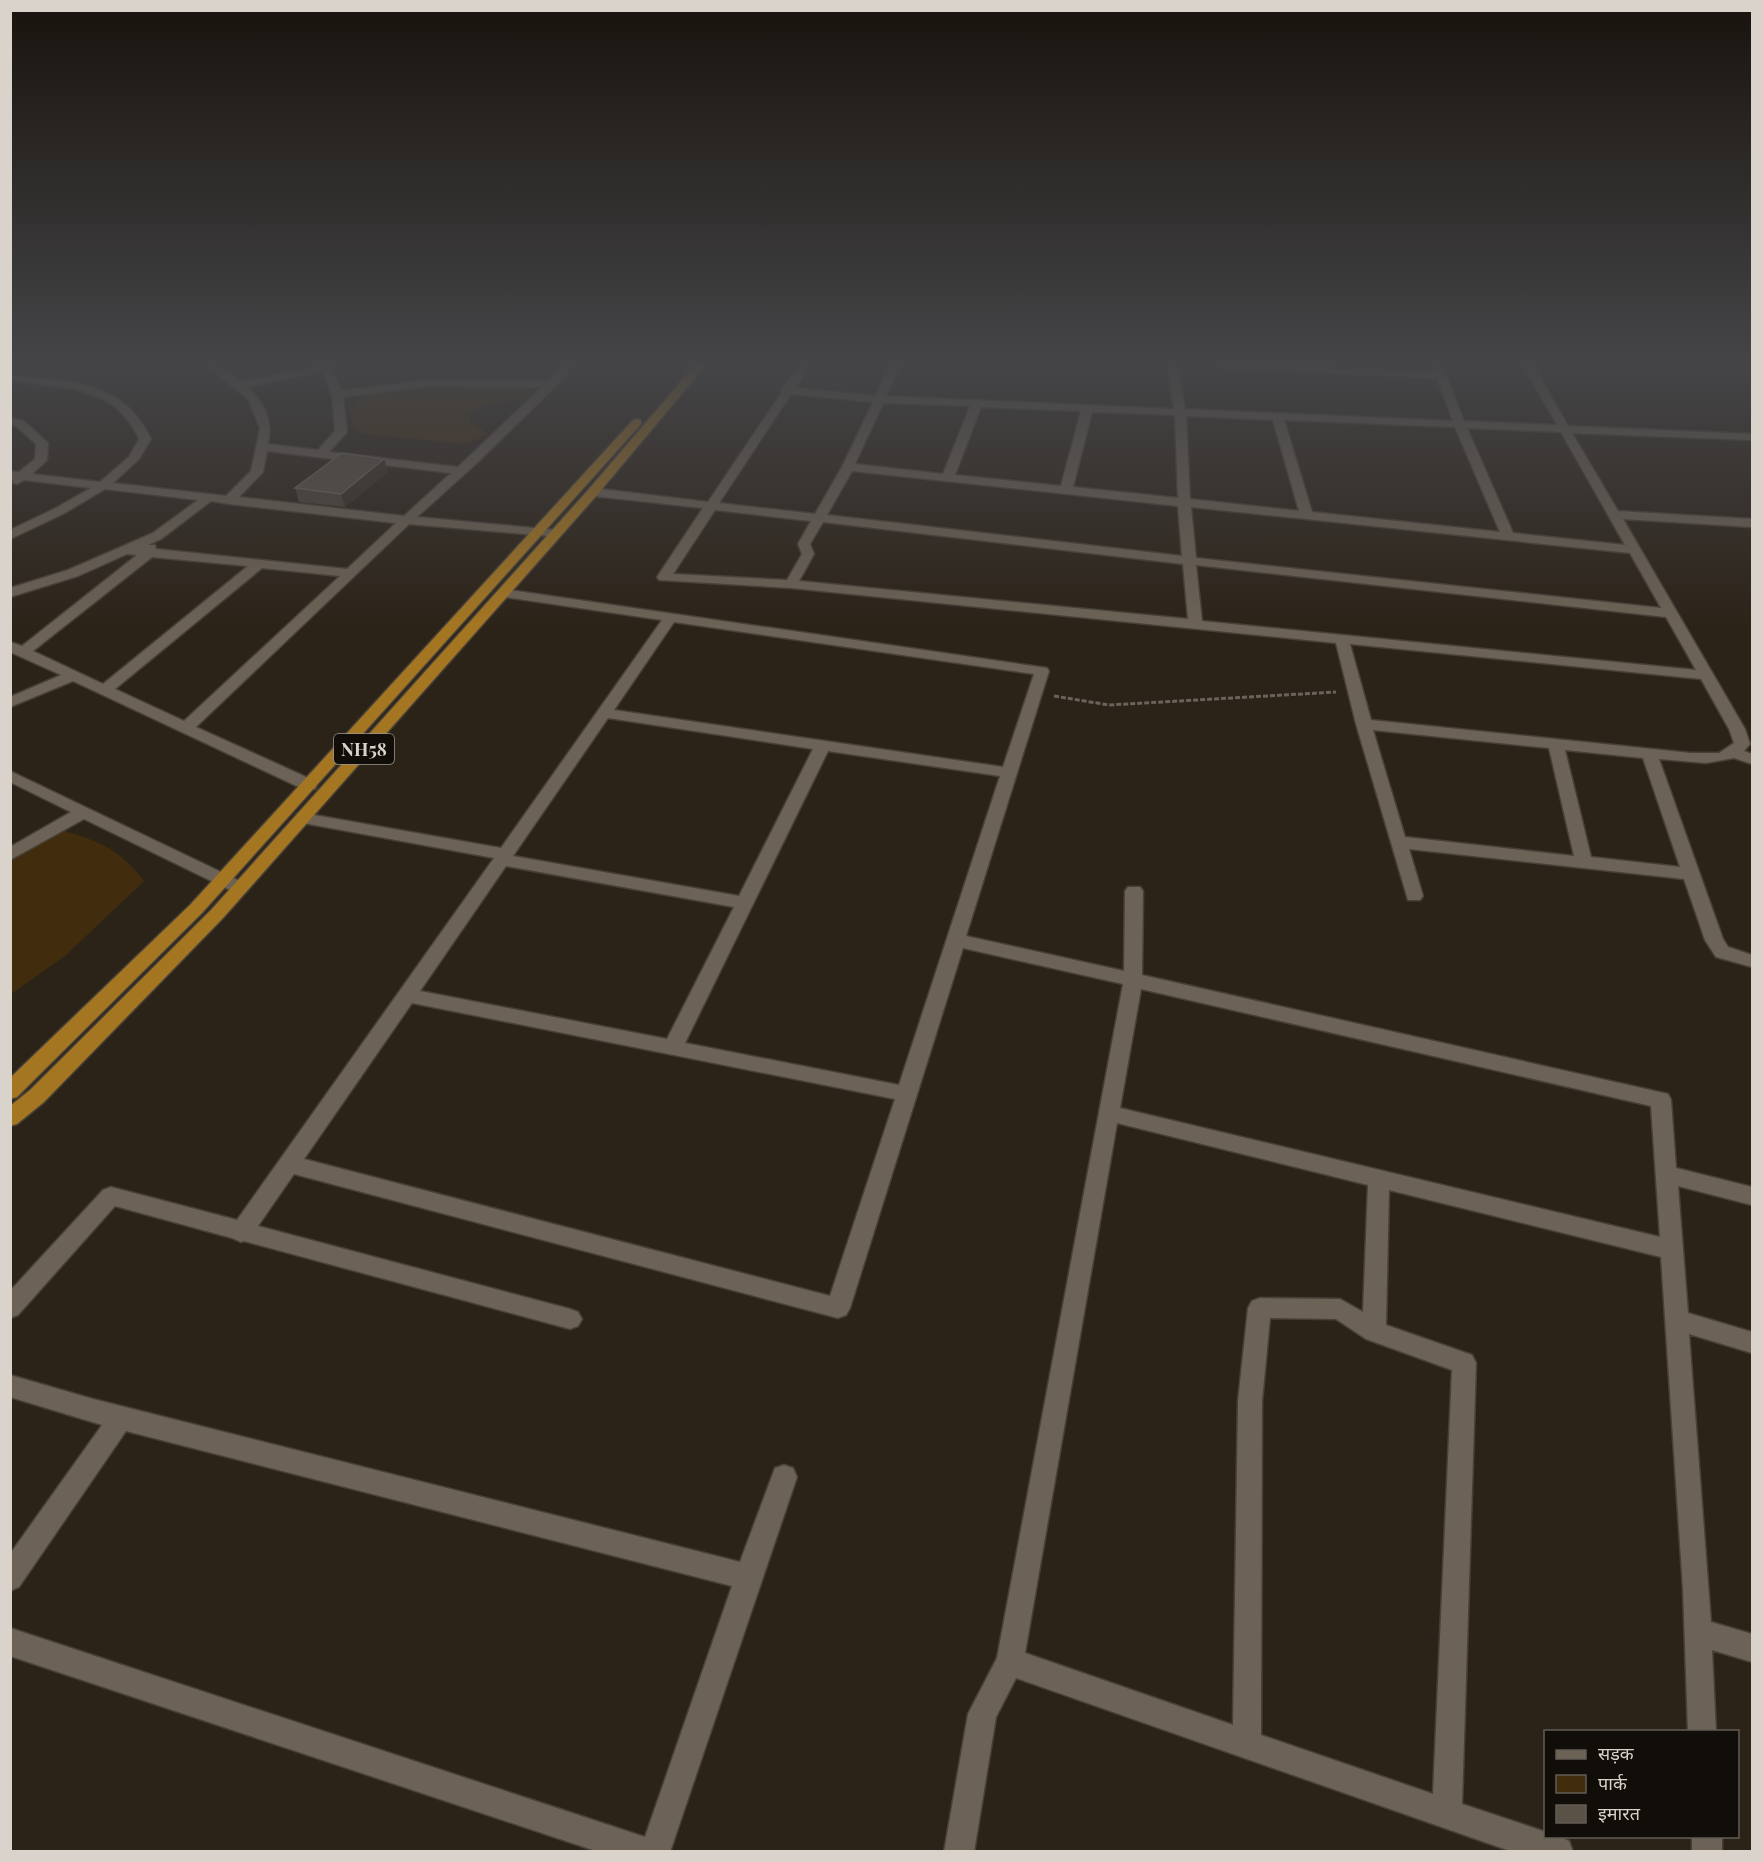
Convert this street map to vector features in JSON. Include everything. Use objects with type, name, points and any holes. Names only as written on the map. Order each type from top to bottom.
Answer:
[{"type":"highway","name":"NH58","points":[[10,1092],[196,909],[609,452]]},
{"type":"highway","name":"NH58","points":[[10,1118],[37,1096],[240,888],[628,452]]},
{"type":"street","points":[[10,483],[16,476],[41,460],[41,452]]},
{"type":"street","points":[[10,535],[58,513],[101,486],[133,459],[137,452]]},
{"type":"street","points":[[229,500],[256,472],[261,452]]},
{"type":"street","points":[[303,452],[460,471]]},
{"type":"street","points":[[186,728],[480,452]]},
{"type":"street","points":[[747,452],[664,577],[791,584],[1704,675]]},
{"type":"street","points":[[791,584],[808,554],[804,544],[854,452]]},
{"type":"street","points":[[948,477],[958,452]]},
{"type":"street","points":[[1066,489],[1076,452]]},
{"type":"street","points":[[1182,452],[1195,624]]},
{"type":"street","points":[[1288,452],[1306,514]]},
{"type":"street","points":[[1472,452],[1508,536]]},
{"type":"street","points":[[1364,724],[1650,754],[1718,759],[1735,753],[1742,744],[1737,729],[1704,675],[1579,452]]},
{"type":"street","points":[[848,467],[1634,550]]},
{"type":"street","points":[[16,476],[407,520],[555,534]]},
{"type":"street","points":[[594,492],[1669,613]]},
{"type":"street","points":[[10,593],[73,573],[157,536],[208,498]]},
{"type":"street","points":[[1615,515],[1752,523]]},
{"type":"street","points":[[157,536],[148,553],[17,649],[309,785]]},
{"type":"street","points":[[124,550],[351,573]]},
{"type":"street","points":[[105,690],[259,564]]},
{"type":"street","points":[[289,1164],[837,1308],[908,1094],[1042,671],[503,593]]},
{"type":"street","points":[[241,1233],[671,617]]},
{"type":"street","points":[[1342,639],[1414,896]]},
{"type":"street","points":[[10,703],[74,675]]},
{"type":"street","points":[[604,713],[1010,773]]},
{"type":"street","points":[[673,1047],[823,745]]},
{"type":"street","points":[[1556,745],[1584,862]]},
{"type":"street","points":[[1735,753],[1752,759]]},
{"type":"street","points":[[1650,754],[1714,940],[1722,952],[1752,961]]},
{"type":"street","points":[[10,776],[240,888]]},
{"type":"street","points":[[10,855],[82,813]]},
{"type":"street","points":[[303,818],[745,903]]},
{"type":"street","points":[[1398,842],[1691,874]]},
{"type":"street","points":[[959,1851],[982,1714],[1010,1662],[1133,980],[1134,891]]},
{"type":"street","points":[[957,940],[1661,1100],[1698,1632],[1702,1730]]},
{"type":"street","points":[[407,994],[908,1094]]},
{"type":"street","points":[[1109,1113],[1672,1250]]},
{"type":"street","points":[[1667,1174],[1752,1196]]},
{"type":"street","points":[[1374,1332],[1378,1179]]},
{"type":"street","points":[[10,1308],[111,1196],[241,1233],[570,1319]]},
{"type":"street","points":[[1247,1744],[1250,1401],[1260,1308],[1340,1309],[1374,1332],[1464,1363],[1447,1813]]},
{"type":"street","points":[[1677,1320],[1752,1342]]},
{"type":"street","points":[[10,1386],[121,1418],[748,1577]]},
{"type":"street","points":[[10,1578],[121,1418]]},
{"type":"street","points":[[655,1851],[784,1477]]},
{"type":"street","points":[[1698,1632],[1752,1648]]},
{"type":"street","points":[[10,1642],[646,1851]]},
{"type":"street","points":[[1010,1662],[1558,1851]]},
{"type":"path","points":[[1035,693],[1109,705],[1355,691]]},
{"type":"green space","points":[[65,831],[109,848],[126,861],[144,881],[66,955],[11,994],[11,860],[31,847]]},
{"type":"building","points":[[342,453],[384,459],[341,494],[295,488]]}]
